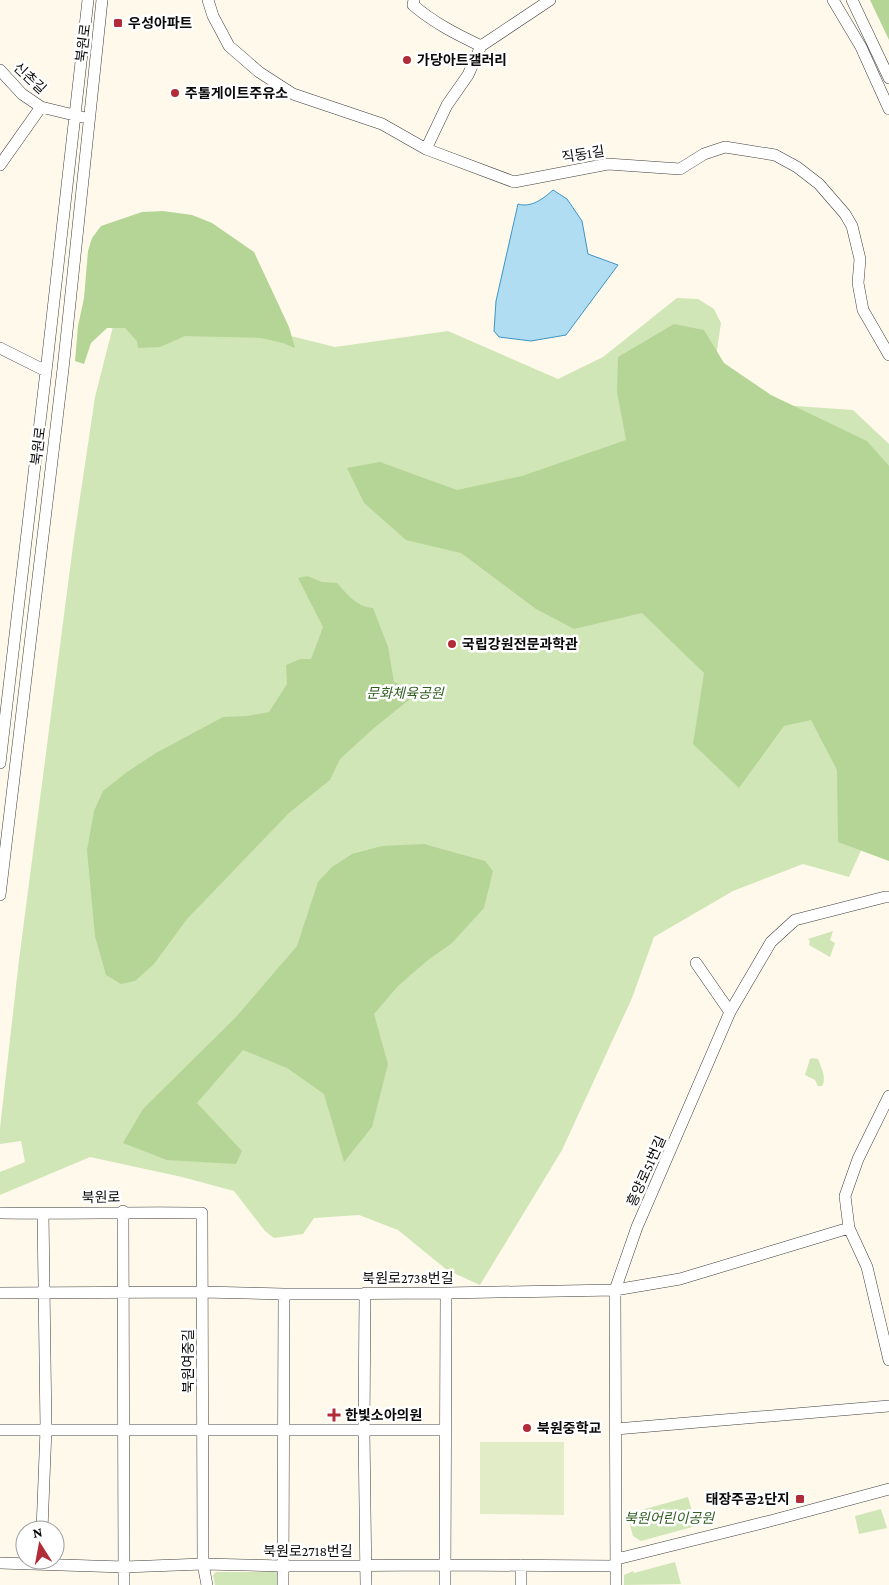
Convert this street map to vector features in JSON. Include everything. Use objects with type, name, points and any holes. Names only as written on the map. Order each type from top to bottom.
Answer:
[{"type":"street","name":"북원로","points":[[0,763],[61,256],[88,0]]},
{"type":"street","name":"북원로","points":[[0,895],[63,369],[102,0]]},
{"type":"street","name":"직동1길","points":[[208,0],[213,16],[229,46],[259,72],[293,94],[382,124],[426,148],[514,182],[608,164],[680,169],[704,154],[725,147],[775,155],[797,167],[819,184],[845,214],[852,226],[860,259],[858,283],[863,310],[889,355]]},
{"type":"street","points":[[414,0],[413,5],[426,17],[449,31],[481,46]]},
{"type":"street","points":[[426,148],[447,105],[468,75],[481,46],[550,0]]},
{"type":"street","points":[[833,0],[861,47],[889,109]]},
{"type":"street","points":[[852,0],[889,78]]},
{"type":"street","name":"신촌길","points":[[0,70],[22,94],[41,108],[89,118]]},
{"type":"street","name":"신촌길","points":[[0,165],[41,108]]},
{"type":"street","points":[[0,348],[46,371]]},
{"type":"street","name":"흥양로51번길","points":[[616,1585],[615,1290],[637,1227],[730,1012],[771,942],[794,920],[889,897]]},
{"type":"street","points":[[696,963],[730,1012]]},
{"type":"street","points":[[889,1096],[858,1159],[845,1196],[849,1228],[867,1267],[889,1360]]},
{"type":"street","name":"북원로","points":[[0,1212],[43,1214],[202,1213],[202,1292]]},
{"type":"street","points":[[123,1212],[124,1585]]},
{"type":"street","points":[[42,1520],[46,1429],[43,1214]]},
{"type":"street","name":"북원로2738번길","points":[[0,1293],[202,1292],[284,1294],[615,1290],[680,1279],[849,1228]]},
{"type":"street","name":"북원여중길","points":[[202,1292],[203,1564],[207,1585]]},
{"type":"street","points":[[365,1293],[366,1585]]},
{"type":"street","points":[[445,1585],[446,1293]]},
{"type":"street","points":[[283,1585],[284,1294]]},
{"type":"street","points":[[877,1306],[889,1303]]},
{"type":"street","points":[[616,1429],[889,1406]]},
{"type":"street","points":[[0,1430],[446,1430]]},
{"type":"street","points":[[617,1562],[889,1489]]},
{"type":"street","name":"북원로2718번길","points":[[65,1563],[124,1567],[203,1564],[283,1566],[521,1565],[617,1562]]},
{"type":"street","name":"북원로2718번길","points":[[0,1564],[15,1563]]},
{"type":"street","points":[[521,1565],[521,1585]]},
{"type":"green space","points":[[870,0],[889,0],[889,40]]},
{"type":"green space","points":[[163,211],[192,215],[212,223],[254,252],[289,327],[295,348],[261,338],[185,336],[160,347],[138,348],[137,341],[125,328],[107,328],[91,343],[84,364],[75,361],[78,326],[84,298],[88,251],[92,238],[101,226],[142,212]]},
{"type":"green space","name":"문화체육공원","points":[[123,287],[335,347],[448,331],[558,379],[603,357],[677,298],[698,299],[714,309],[721,323],[715,363],[767,404],[853,410],[889,444],[889,789],[849,877],[803,864],[733,891],[654,937],[632,998],[562,1150],[480,1285],[447,1270],[398,1230],[359,1215],[314,1218],[303,1234],[274,1238],[265,1231],[234,1191],[182,1177],[90,1157],[0,1195],[0,1172],[25,1162],[21,1141],[0,1144],[0,1128],[19,960],[74,538],[95,397]]},
{"type":"green space","points":[[674,324],[704,330],[724,363],[771,395],[867,441],[889,466],[889,861],[838,842],[837,770],[811,720],[784,726],[739,788],[693,744],[704,673],[642,613],[574,629],[536,609],[461,553],[406,540],[364,503],[347,468],[380,462],[457,490],[522,476],[626,440],[617,392],[618,357]]},
{"type":"green space","points":[[307,576],[322,582],[337,583],[357,603],[373,608],[388,647],[394,682],[420,691],[374,728],[340,759],[330,780],[289,813],[187,919],[154,964],[135,981],[121,984],[106,975],[95,936],[87,850],[94,811],[103,791],[156,753],[223,717],[247,716],[269,712],[287,684],[286,665],[300,659],[311,659],[323,627],[298,578]]},
{"type":"green space","points":[[424,844],[485,861],[493,871],[484,908],[452,943],[428,960],[398,986],[374,1014],[388,1064],[372,1127],[344,1162],[324,1094],[287,1068],[243,1050],[197,1103],[242,1151],[236,1164],[167,1160],[123,1143],[143,1109],[236,1017],[297,946],[318,882],[332,867],[352,854],[382,846]]},
{"type":"green space","points":[[833,931],[830,940],[835,943],[830,957],[809,945],[810,941],[808,939]]},
{"type":"green space","points":[[812,1058],[818,1059],[822,1069],[824,1080],[822,1086],[818,1086],[815,1080],[805,1075]]},
{"type":"green space","points":[[480,1442],[564,1442],[564,1515],[480,1514]]},
{"type":"green space","name":"북원어린이공원","points":[[688,1497],[696,1526],[641,1541],[633,1536],[627,1514]]},
{"type":"green space","points":[[881,1509],[887,1528],[859,1534],[855,1516]]},
{"type":"green space","points":[[675,1562],[681,1584],[624,1585],[624,1575],[633,1571],[634,1573]]},
{"type":"green space","points":[[216,1572],[279,1572],[279,1585],[215,1585],[213,1575]]},
{"type":"water","points":[[553,190],[567,199],[582,221],[588,254],[618,265],[566,335],[531,341],[499,337],[494,331],[496,301],[518,204],[532,204]]},
{"type":"place","name":"우성아파트","points":[[118,23]]},
{"type":"place","name":"가당아트갤러리","points":[[407,60]]},
{"type":"place","name":"주톨게이트주유소","points":[[175,93]]},
{"type":"place","name":"국립강원전문과학관","points":[[452,644]]},
{"type":"place","name":"한빛소아의원","points":[[334,1415]]},
{"type":"place","name":"북원중학교","points":[[527,1428]]},
{"type":"place","name":"태장주공2단지","points":[[800,1499]]}]
